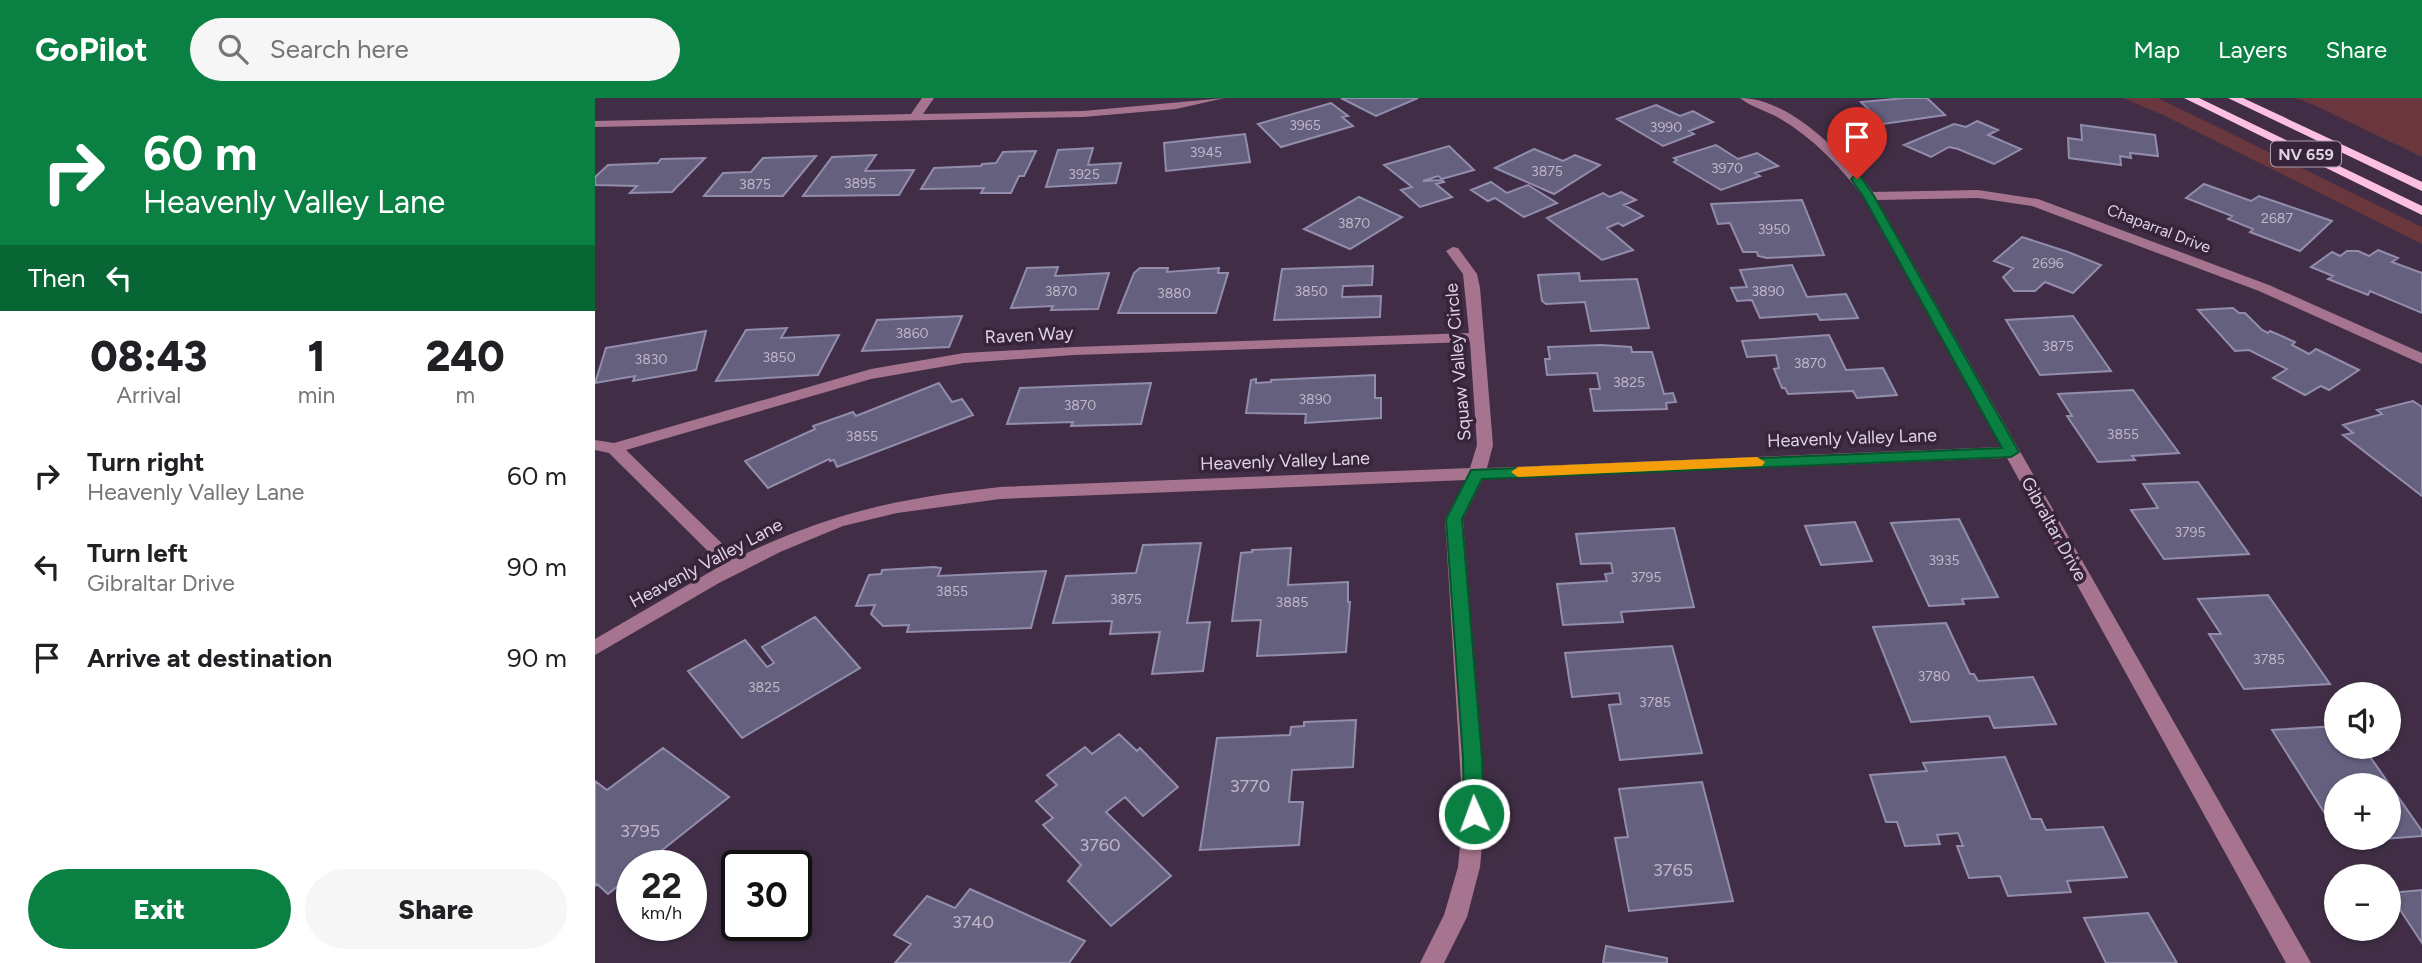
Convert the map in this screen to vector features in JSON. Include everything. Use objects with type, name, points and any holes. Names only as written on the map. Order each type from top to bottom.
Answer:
[{"type":"main road","name":"NV 659","points":[[2190,98],[2422,211]]},
{"type":"main road","name":"NV 659","points":[[2234,98],[2422,187]]},
{"type":"street","points":[[915,117],[928,98]]},
{"type":"street","points":[[595,124],[1132,111],[1219,98]]},
{"type":"street","name":"Gibraltar Drive","points":[[1746,98],[1779,113],[1825,145],[1869,196],[2299,963]]},
{"type":"street","name":"Chaparral Drive","points":[[1869,196],[1979,194],[2034,202],[2067,212],[2265,288],[2422,359]]},
{"type":"street","name":"Squaw Valley Circle","points":[[1432,963],[1455,918],[1469,867],[1474,814],[1472,758],[1454,519],[1477,474],[1485,446],[1470,274],[1453,251]]},
{"type":"street","name":"Raven Way","points":[[595,445],[614,448],[871,374],[964,358],[1477,337]]},
{"type":"street","points":[[614,448],[735,567]]},
{"type":"street","name":"Heavenly Valley Lane","points":[[595,648],[780,544],[838,522],[901,506],[948,498],[1000,493],[2011,452]]},
{"type":"shaded area","points":[[2123,98],[2158,98],[2422,227],[2422,244],[2163,115]]},
{"type":"shaded area","points":[[2296,98],[2422,98],[2422,157],[2314,105]]},
{"type":"building","points":[[1341,98],[1418,98],[1376,116]]},
{"type":"building","points":[[1927,98],[1945,115],[1883,124],[1861,102]]},
{"type":"building","points":[[1331,103],[1348,116],[1342,117],[1353,126],[1281,147],[1258,124]]},
{"type":"building","points":[[1656,105],[1680,116],[1693,111],[1713,122],[1689,131],[1694,134],[1663,146],[1617,119]]},
{"type":"building","points":[[1977,121],[1998,130],[1988,135],[2021,149],[1994,164],[1949,147],[1931,157],[1904,145],[1954,124],[1966,127]]},
{"type":"building","points":[[2081,125],[2155,135],[2158,156],[2130,153],[2131,158],[2120,156],[2121,165],[2069,158],[2068,138],[2082,140]]},
{"type":"building","points":[[1245,134],[1250,162],[1166,171],[1164,143]]},
{"type":"building","points":[[1716,145],[1738,159],[1757,153],[1778,166],[1755,173],[1760,176],[1721,190],[1674,162],[1677,160],[1674,158]]},
{"type":"building","points":[[1449,146],[1474,170],[1423,181],[1442,180],[1444,182],[1436,184],[1452,197],[1420,207],[1401,190],[1412,187],[1384,165]]},
{"type":"building","points":[[1093,148],[1088,165],[1121,163],[1116,183],[1046,187],[1058,150]]},
{"type":"building","points":[[1534,149],[1563,161],[1575,155],[1600,165],[1554,194],[1495,168]]},
{"type":"building","points":[[1036,151],[1024,176],[1019,176],[1011,193],[981,193],[984,188],[921,189],[934,168],[981,166],[996,163],[1003,152]]},
{"type":"building","points":[[876,155],[865,171],[914,170],[899,195],[803,196],[832,157]]},
{"type":"building","points":[[816,156],[783,196],[704,196],[723,173],[751,172],[763,158]]},
{"type":"building","points":[[705,158],[672,192],[630,193],[637,186],[595,185],[595,177],[608,165],[658,163],[661,159]]},
{"type":"building","points":[[1491,182],[1507,193],[1528,185],[1557,203],[1524,217],[1495,198],[1488,201],[1471,190]]},
{"type":"building","points":[[2204,184],[2251,201],[2259,196],[2332,221],[2300,251],[2250,232],[2253,229],[2228,219],[2232,216],[2186,198]]},
{"type":"building","points":[[1621,192],[1636,200],[1624,205],[1643,216],[1623,226],[1618,223],[1607,228],[1633,250],[1602,260],[1547,218],[1603,193],[1610,197]]},
{"type":"building","points":[[1359,197],[1402,217],[1350,249],[1304,229]]},
{"type":"building","points":[[1802,200],[1824,255],[1767,258],[1758,256],[1757,252],[1743,252],[1730,223],[1718,224],[1711,204]]},
{"type":"building","points":[[2022,237],[2101,265],[2073,293],[2045,282],[2035,291],[2014,291],[2003,277],[2013,268],[1994,261]]},
{"type":"building","points":[[2378,250],[2398,258],[2392,262],[2422,273],[2422,313],[2370,291],[2368,295],[2328,279],[2333,276],[2311,267],[2332,252],[2340,256],[2347,251],[2358,251],[2369,256]]},
{"type":"building","points":[[1792,265],[1807,297],[1846,294],[1858,318],[1820,320],[1817,314],[1760,318],[1752,300],[1737,301],[1731,288],[1747,287],[1740,270]]},
{"type":"building","points":[[1373,266],[1372,285],[1343,286],[1342,297],[1381,296],[1380,317],[1274,320],[1282,269]]},
{"type":"building","points":[[1058,267],[1055,276],[1109,273],[1098,309],[1051,310],[1053,306],[1011,308],[1027,268]]},
{"type":"building","points":[[1140,268],[1168,268],[1167,272],[1219,268],[1218,273],[1228,273],[1216,313],[1118,313],[1134,273]]},
{"type":"building","points":[[1579,273],[1580,281],[1637,279],[1649,328],[1591,331],[1585,302],[1546,304],[1542,301],[1538,275]]},
{"type":"building","points":[[2233,308],[2239,313],[2245,313],[2262,330],[2295,342],[2292,345],[2309,354],[2316,349],[2359,370],[2329,390],[2321,386],[2305,395],[2273,378],[2287,369],[2249,350],[2235,351],[2198,310]]},
{"type":"building","points":[[962,316],[949,347],[862,351],[877,320]]},
{"type":"building","points":[[2073,316],[2111,371],[2040,375],[2006,320]]},
{"type":"building","points":[[787,328],[781,338],[839,335],[818,375],[716,381],[746,330]]},
{"type":"building","points":[[706,331],[696,370],[633,381],[635,376],[595,383],[606,348]]},
{"type":"building","points":[[1829,335],[1846,370],[1883,368],[1897,395],[1857,398],[1853,391],[1788,394],[1785,388],[1782,388],[1774,369],[1779,368],[1776,355],[1747,357],[1742,341]]},
{"type":"building","points":[[1548,347],[1631,347],[1632,352],[1652,352],[1664,394],[1673,393],[1676,402],[1666,403],[1667,409],[1594,411],[1590,389],[1600,389],[1597,373],[1547,375],[1545,359],[1550,359]]},
{"type":"building","points":[[1375,375],[1375,398],[1381,398],[1381,418],[1305,423],[1306,414],[1246,413],[1251,380],[1256,379],[1256,383]]},
{"type":"building","points":[[939,383],[952,402],[962,399],[973,415],[837,467],[834,460],[829,459],[768,488],[745,461],[815,429],[813,426],[853,412],[856,416]]},
{"type":"building","points":[[1151,383],[1141,424],[1007,424],[1020,388]]},
{"type":"building","points":[[2133,390],[2179,453],[2132,456],[2135,460],[2098,462],[2067,416],[2072,416],[2058,394]]},
{"type":"building","points":[[2413,401],[2422,407],[2422,496],[2343,435],[2353,433],[2343,425],[2382,414],[2377,410]]},
{"type":"building","points":[[2198,482],[2249,554],[2164,559],[2131,510],[2158,508],[2143,484]]},
{"type":"building","points":[[1959,519],[1998,597],[1962,599],[1964,604],[1929,606],[1891,523]]},
{"type":"building","points":[[1855,522],[1872,561],[1821,565],[1805,526]]},
{"type":"building","points":[[1674,528],[1694,607],[1621,612],[1623,622],[1563,625],[1557,584],[1607,581],[1605,574],[1613,573],[1611,563],[1581,564],[1576,534]]},
{"type":"building","points":[[1201,543],[1187,623],[1210,622],[1203,671],[1152,674],[1160,632],[1110,634],[1112,621],[1053,623],[1066,576],[1136,573],[1143,545]]},
{"type":"building","points":[[1291,548],[1288,585],[1348,582],[1350,602],[1346,652],[1257,656],[1261,620],[1232,621],[1241,553]]},
{"type":"building","points":[[941,568],[938,576],[1046,571],[1031,628],[907,632],[909,625],[883,626],[871,614],[875,605],[856,606],[869,575],[881,574],[882,570]]},
{"type":"building","points":[[2268,595],[2329,682],[2244,689],[2209,634],[2221,634],[2198,599]]},
{"type":"building","points":[[815,617],[860,668],[742,738],[688,671],[745,640],[767,667],[774,663],[762,647]]},
{"type":"building","points":[[1946,623],[1970,674],[1974,674],[1978,681],[2033,677],[2056,724],[1994,728],[1989,716],[1911,722],[1873,627]]},
{"type":"building","points":[[1672,646],[1702,753],[1620,760],[1609,705],[1621,704],[1619,693],[1572,697],[1565,653]]},
{"type":"building","points":[[1356,720],[1353,767],[1292,770],[1289,802],[1303,802],[1299,845],[1200,850],[1217,738],[1290,735],[1291,727],[1304,726],[1304,722]]},
{"type":"building","points":[[2324,727],[2324,759],[2372,759],[2381,773],[2324,773],[2324,812],[2272,730]]},
{"type":"building","points":[[1119,734],[1137,751],[1140,748],[1178,787],[1143,816],[1125,797],[1106,812],[1171,876],[1111,926],[1068,881],[1081,865],[1043,825],[1053,818],[1036,801],[1057,785],[1047,775],[1085,747],[1092,754]]},
{"type":"building","points":[[663,748],[729,797],[662,850],[616,850],[616,888],[608,894],[597,884],[595,886],[595,781],[607,790]]},
{"type":"building","points":[[2005,757],[2031,819],[2041,819],[2046,830],[2103,827],[2127,877],[2067,881],[2071,892],[2008,896],[2000,876],[1969,878],[1957,846],[1963,846],[1958,833],[1937,835],[1940,844],[1905,846],[1897,822],[1886,822],[1870,775],[1927,771],[1923,763]]},
{"type":"building","points":[[1702,782],[1733,901],[1629,911],[1615,838],[1628,837],[1619,789]]},
{"type":"building","points":[[2401,801],[2422,831],[2422,836],[2401,838]]},
{"type":"building","points":[[970,889],[1085,941],[1069,963],[895,963],[911,944],[894,935],[927,896],[955,908]]},
{"type":"building","points":[[2422,890],[2422,943],[2401,911],[2401,892]]},
{"type":"building","points":[[2148,913],[2177,963],[2106,963],[2084,918]]},
{"type":"building","points":[[1606,946],[1667,958],[1667,963],[1603,963]]},
{"type":"slow traffic","points":[[1518,472],[1757,462]]},
{"type":"route","points":[[1474,814],[1454,519],[1459,504],[1477,474],[2011,452],[1857,179]]}]
